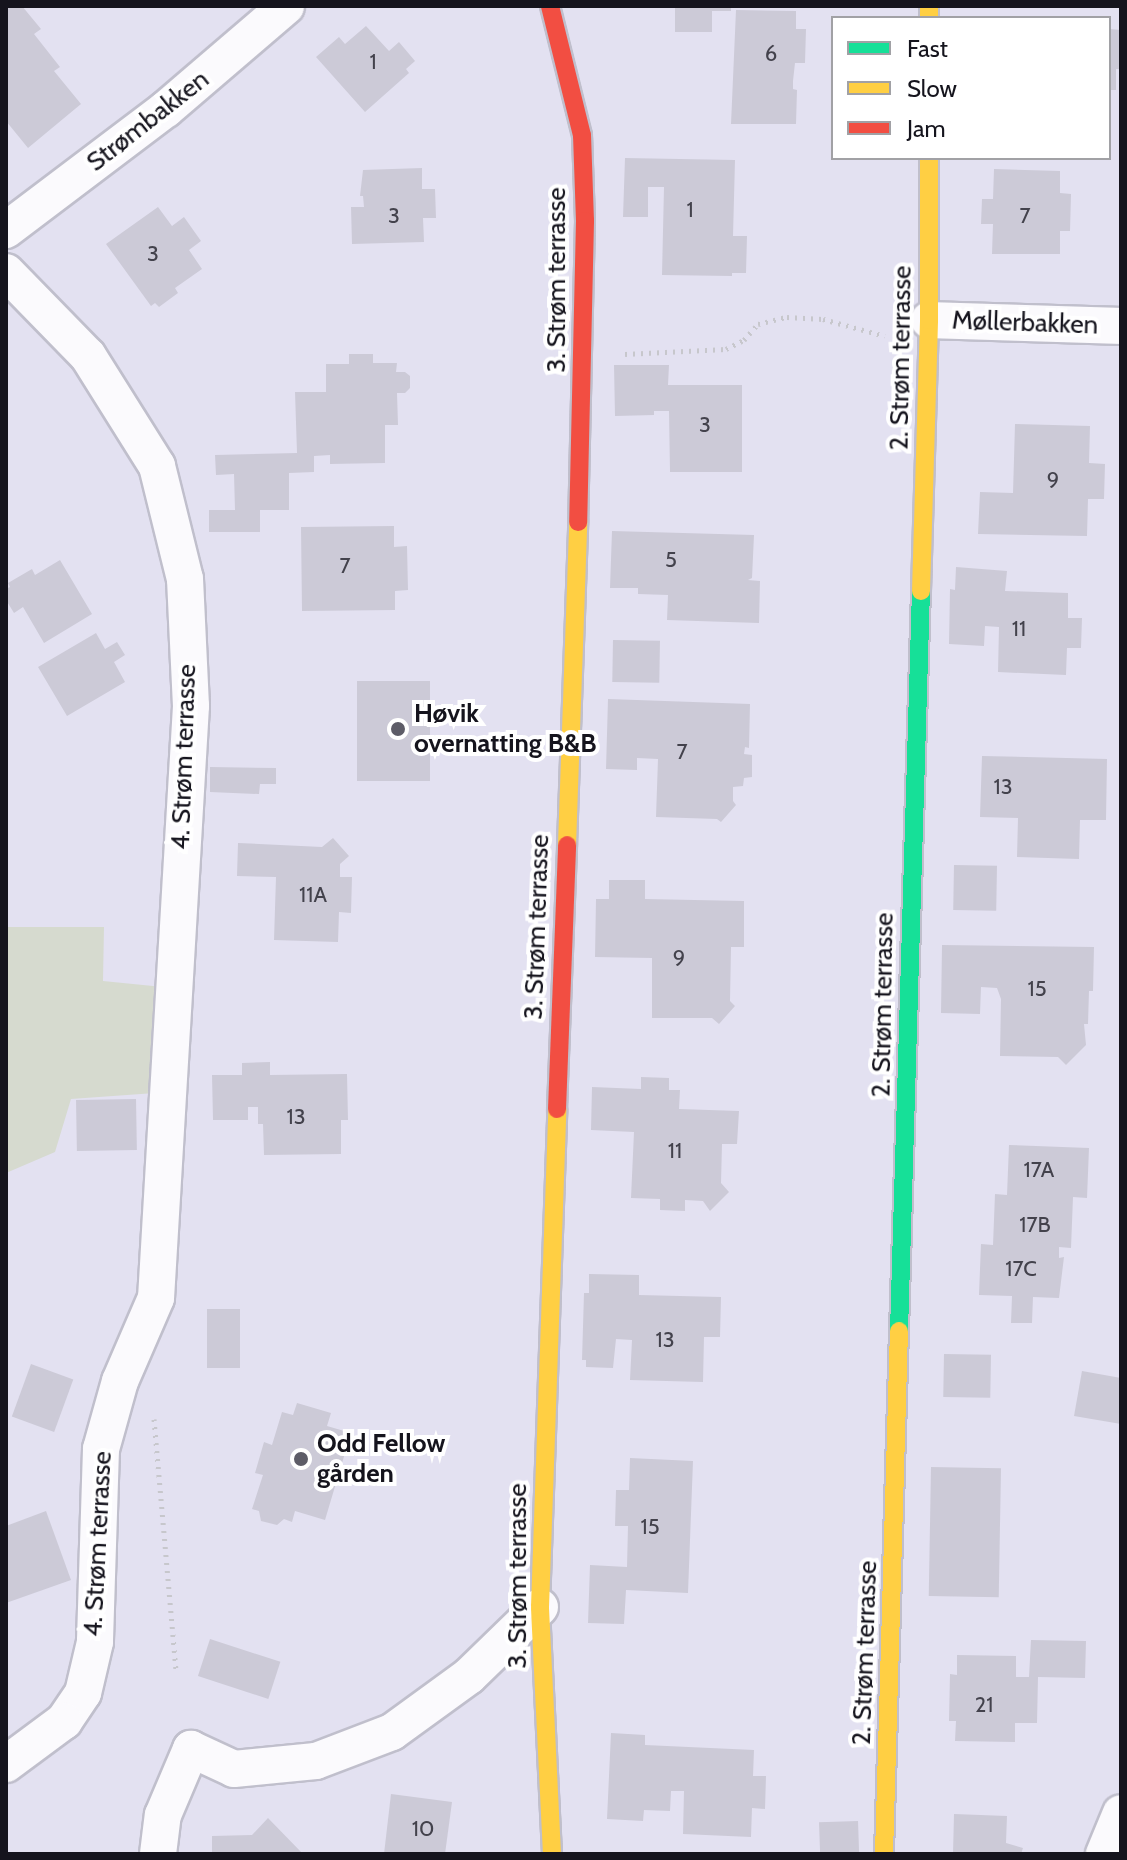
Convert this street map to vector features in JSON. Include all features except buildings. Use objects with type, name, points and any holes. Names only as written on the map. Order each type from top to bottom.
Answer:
[{"type":"main road","name":"3. Strøm terrasse","points":[[550,6],[561,39],[582,135],[585,221],[580,462],[540,1607],[552,1854]]},
{"type":"main road","name":"2. Strøm terrasse","points":[[884,1854],[929,320],[929,160]]},
{"type":"street","name":"Strømbakken","points":[[6,230],[166,109],[286,6]]},
{"type":"street","name":"4. Strøm terrasse","points":[[6,272],[88,356],[157,466],[185,579],[191,706],[156,1298],[120,1381],[101,1449],[95,1642],[83,1693],[64,1721],[6,1764]]},
{"type":"street","name":"Møllerbakken","points":[[929,320],[1121,326]]},
{"type":"street","points":[[158,1854],[163,1815],[191,1749],[234,1769],[316,1761],[392,1732],[469,1676],[540,1607]]},
{"type":"street","points":[[1104,1854],[1121,1813]]},
{"type":"path","points":[[612,354],[699,353],[726,349],[744,340],[758,324],[787,317],[823,319],[889,337]]},
{"type":"path","name":"4. Strøm terrasse","points":[[153,1413],[176,1671]]},
{"type":"shaded area","points":[[6,927],[104,927],[103,981],[173,988],[169,1092],[71,1099],[55,1152],[6,1173]]},
{"type":"traffic: fast","points":[[899,1331],[921,591]]},
{"type":"traffic: slow","points":[[929,6],[929,16]]},
{"type":"traffic: slow","points":[[921,591],[929,320],[929,160]]},
{"type":"traffic: slow","points":[[567,845],[578,522]]},
{"type":"traffic: slow","points":[[552,1854],[540,1607],[557,1109]]},
{"type":"traffic: slow","points":[[884,1854],[899,1331]]},
{"type":"traffic: jam","points":[[550,6],[582,135],[585,221],[578,522]]},
{"type":"traffic: jam","points":[[557,1109],[567,845]]},
{"type":"place","name":"Høvik overnatting B&B","points":[[398,729]]},
{"type":"place","name":"Odd Fellow gården","points":[[301,1459]]}]
